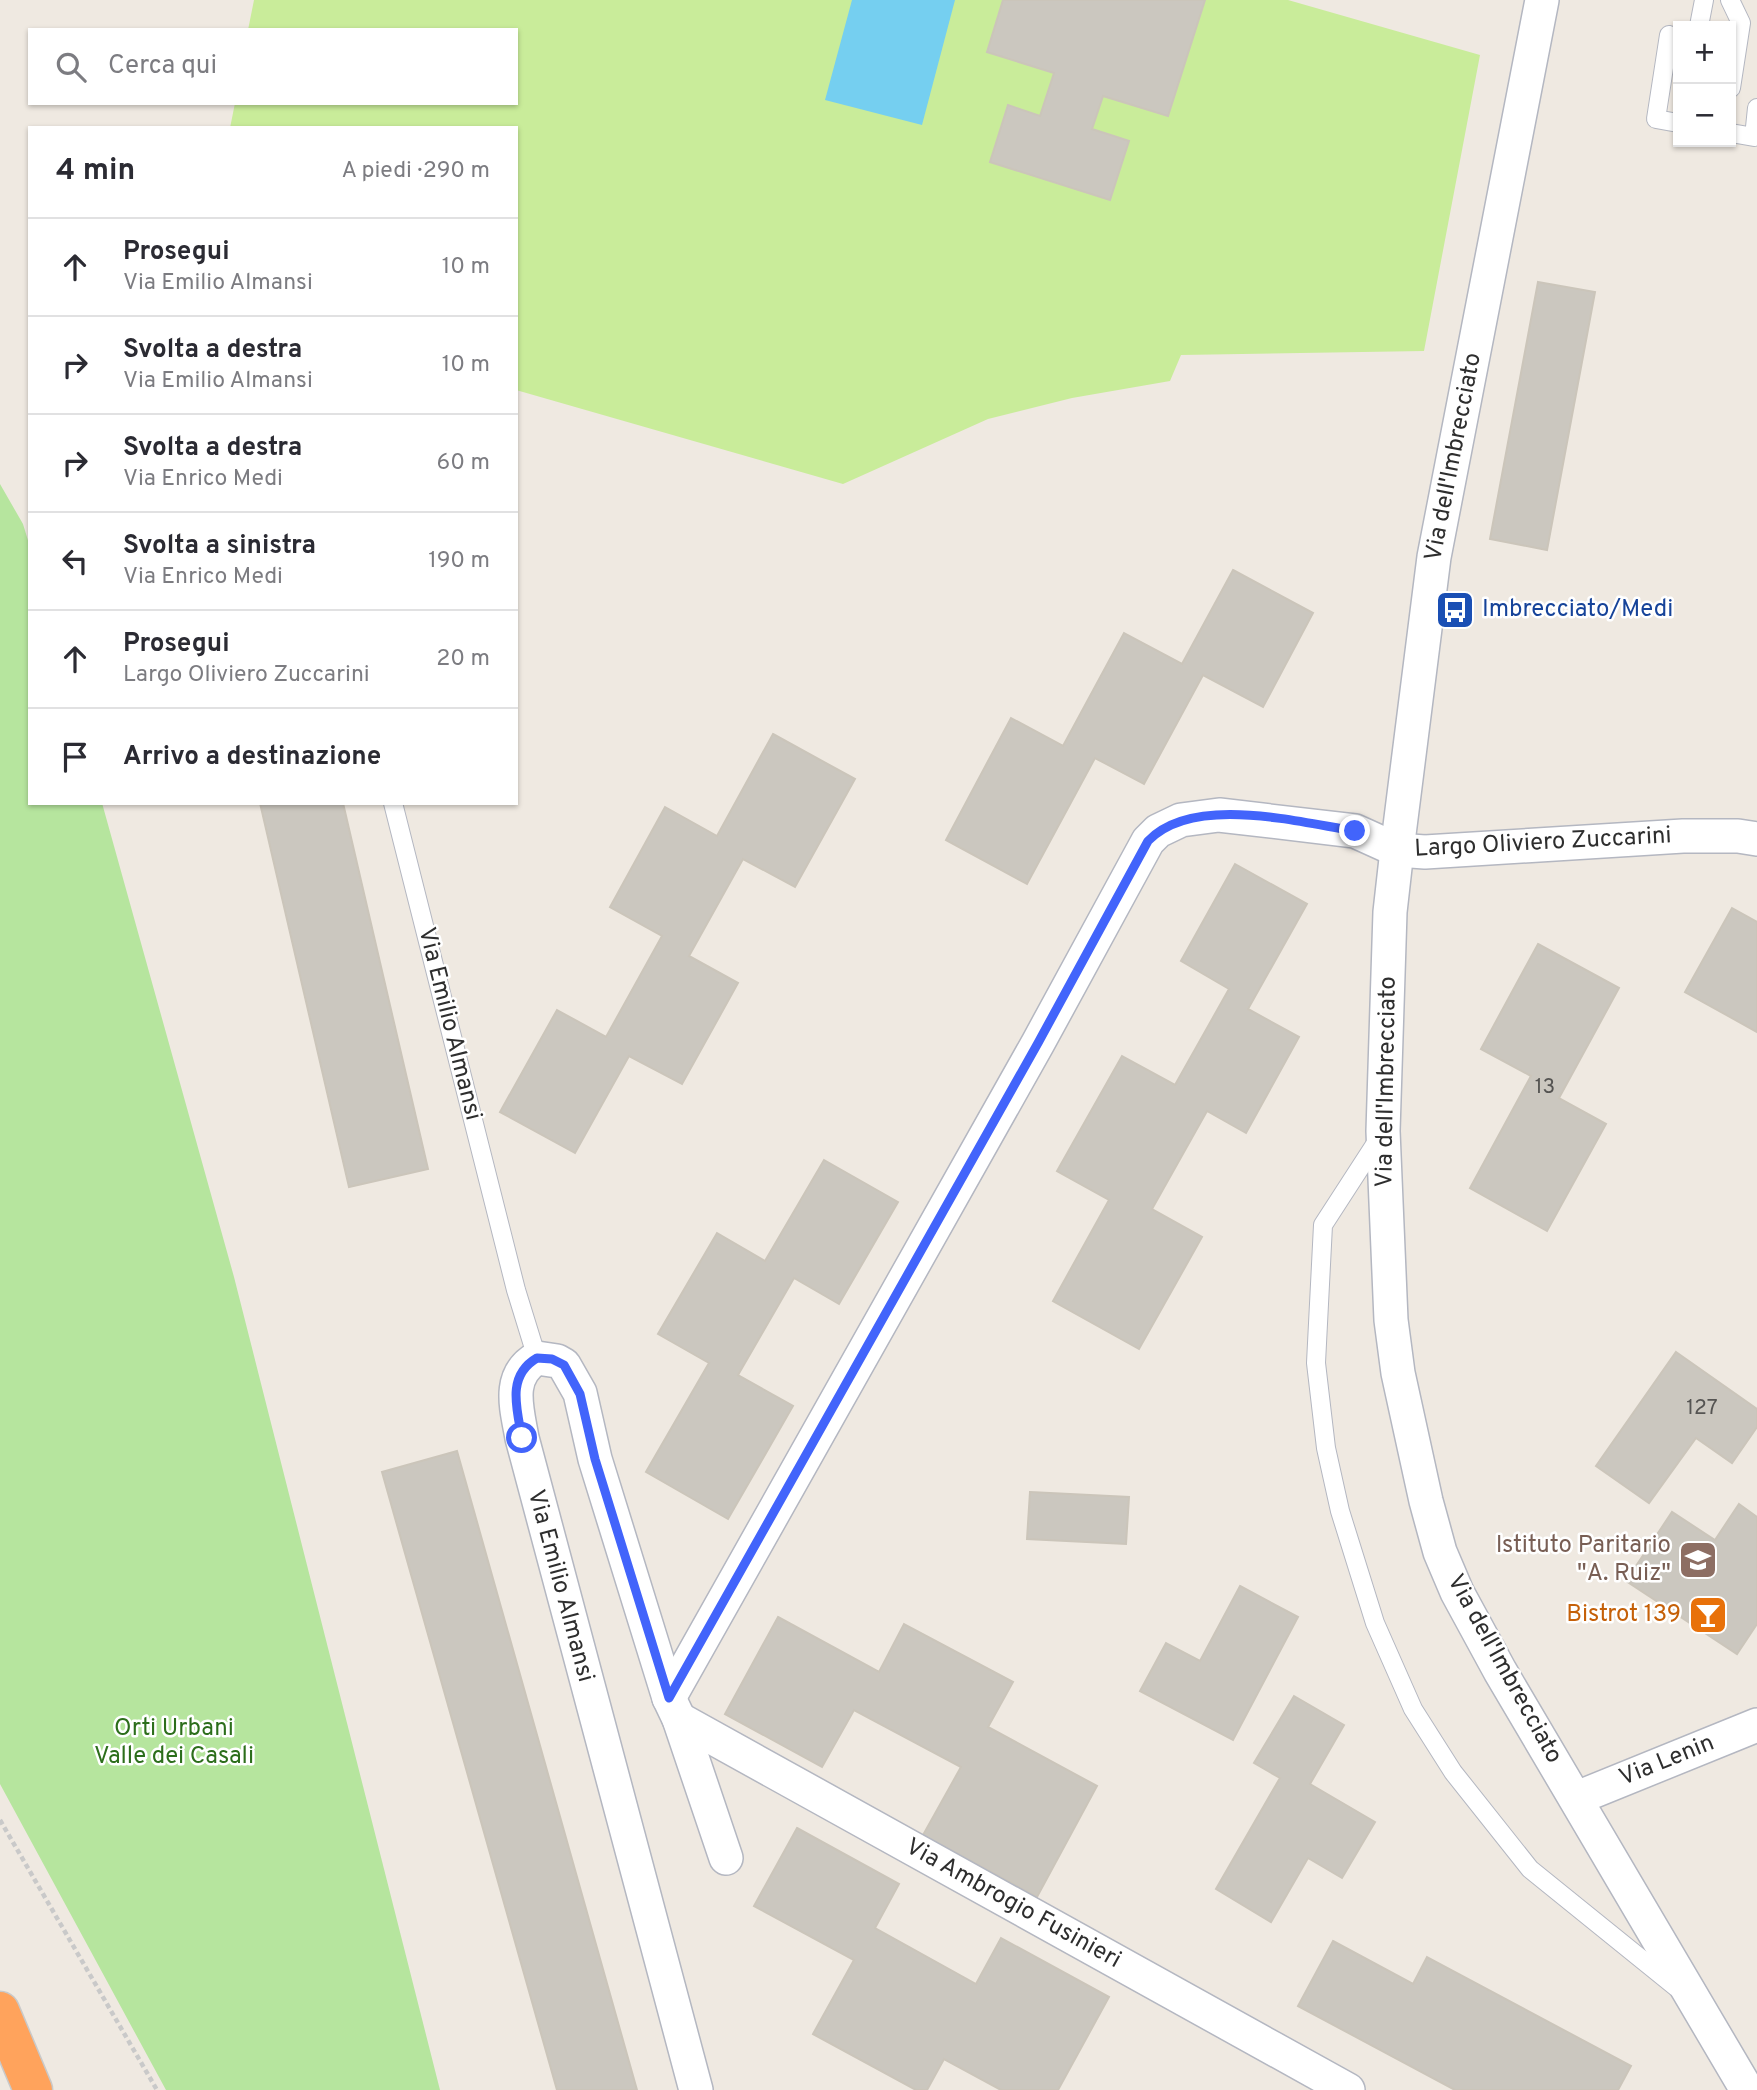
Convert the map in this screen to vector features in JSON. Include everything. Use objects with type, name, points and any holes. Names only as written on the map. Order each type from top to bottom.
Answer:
[{"type":"highway","points":[[0,2011],[33,2090]]},
{"type":"street","name":"Via dell'Imbrecciato","points":[[1542,0],[1434,557],[1397,850],[1390,912],[1383,1131],[1391,1320],[1405,1411],[1432,1527],[1448,1572],[1479,1634],[1747,2090]]},
{"type":"street","name":"Largo Oliviero Zuccarini","points":[[674,1708],[1148,841],[1158,831],[1181,820],[1219,815],[1249,817],[1355,831],[1397,850],[1424,852],[1683,836],[1738,836],[1757,839]]},
{"type":"street","points":[[537,1358],[552,1359],[564,1365],[580,1394],[595,1459],[674,1708],[726,1858]]},
{"type":"street","name":"Via Emilio Almansi","points":[[537,1358],[523,1369],[515,1386],[522,1438],[696,2090]]},
{"type":"street","name":"Via Ambrogio Fusinieri","points":[[674,1708],[1335,2083]]},
{"type":"street","name":"Via Lenin","points":[[1577,1798],[1757,1725]]},
{"type":"lane","points":[[1730,0],[1741,23],[1732,84]]},
{"type":"lane","points":[[1669,35],[1656,119],[1673,122]]},
{"type":"lane","points":[[1736,134],[1754,138],[1757,108]]},
{"type":"lane","name":"Via Emilio Almansi","points":[[394,805],[516,1290],[537,1358]]},
{"type":"lane","points":[[1383,1131],[1323,1226],[1316,1363],[1326,1448],[1340,1511],[1375,1623],[1413,1709],[1453,1772],[1530,1869],[1696,2004]]},
{"type":"path","points":[[0,1820],[157,2090]]},
{"type":"green space","points":[[254,0],[1288,0],[1480,55],[1424,351],[1181,355],[1170,381],[1072,398],[988,419],[843,484],[518,391],[518,126],[230,126],[235,105],[518,105],[518,28],[248,28]]},
{"type":"green space","name":"Orti Urbani Valle dei Casali","points":[[0,484],[23,524],[28,540],[28,805],[103,805],[234,1277],[440,2090],[166,2090],[0,1784]]},
{"type":"water","points":[[852,0],[955,0],[922,125],[825,100]]},
{"type":"building","points":[[1003,0],[1205,0],[1168,116],[1103,96],[1092,129],[1129,141],[1110,200],[990,162],[1008,105],[1040,116],[1054,73],[987,52]]},
{"type":"building","points":[[1538,282],[1595,292],[1547,550],[1490,539]]},
{"type":"building","points":[[1233,570],[1313,613],[1263,707],[1203,675],[1144,784],[1095,758],[1027,884],[946,840],[1011,718],[1063,746],[1124,633],[1182,664]]},
{"type":"building","points":[[773,734],[855,779],[795,887],[743,859],[689,956],[738,983],[682,1084],[629,1056],[575,1153],[500,1112],[557,1010],[606,1037],[662,936],[610,907],[665,807],[717,836]]},
{"type":"building","points":[[260,805],[343,805],[428,1169],[349,1187]]},
{"type":"building","points":[[1235,864],[1307,904],[1248,1009],[1299,1037],[1246,1133],[1207,1111],[1152,1209],[1202,1237],[1139,1349],[1053,1301],[1109,1200],[1057,1171],[1122,1056],[1175,1085],[1229,989],[1181,961]]},
{"type":"building","points":[[1732,908],[1757,922],[1757,1032],[1685,992]]},
{"type":"building","points":[[1538,944],[1619,988],[1559,1098],[1606,1124],[1547,1231],[1470,1188],[1531,1076],[1481,1049]]},
{"type":"building","points":[[824,1160],[898,1202],[839,1304],[794,1278],[738,1375],[793,1406],[728,1519],[646,1472],[709,1363],[658,1334],[717,1233],[765,1261]]},
{"type":"building","points":[[1676,1352],[1757,1409],[1757,1427],[1732,1463],[1696,1438],[1649,1503],[1596,1466]]},
{"type":"building","points":[[457,1451],[637,2090],[557,2090],[382,1472]]},
{"type":"building","points":[[1030,1492],[1129,1497],[1126,1544],[1027,1539]]},
{"type":"building","name":"Istituto Paritario \"A. Ruiz\"","points":[[1739,1504],[1757,1517],[1757,1624],[1737,1654],[1626,1581],[1672,1512],[1715,1540]]},
{"type":"building","points":[[1240,1586],[1298,1617],[1233,1740],[1140,1691],[1166,1643],[1200,1661]]},
{"type":"building","points":[[778,1617],[879,1672],[904,1624],[1013,1682],[988,1727],[1097,1786],[1037,1897],[923,1835],[961,1767],[854,1710],[822,1767],[725,1714]]},
{"type":"building","points":[[1294,1696],[1344,1725],[1310,1784],[1375,1822],[1342,1878],[1308,1858],[1271,1922],[1216,1889],[1280,1778],[1254,1763]]},
{"type":"building","points":[[797,1828],[899,1884],[875,1928],[976,1984],[1001,1938],[1109,1997],[1058,2090],[1001,2090],[944,2059],[927,2090],[916,2090],[813,2034],[854,1960],[754,1906]]},
{"type":"building","points":[[1333,1941],[1413,1984],[1427,1957],[1631,2066],[1618,2090],[1455,2090],[1298,2006]]},
{"type":"place","name":"Imbrecciato/Medi","points":[[1455,610]]},
{"type":"place","name":"Istituto Paritario \"A. Ruiz\"","points":[[1698,1560]]},
{"type":"place","name":"Bistrot 139","points":[[1708,1615]]},
{"type":"route","points":[[522,1438],[515,1386],[519,1376],[523,1369],[537,1358],[557,1361],[571,1374],[580,1394],[595,1459],[669,1698],[1038,1043],[1148,841],[1158,831],[1181,820],[1219,815],[1267,818],[1355,831]]}]
